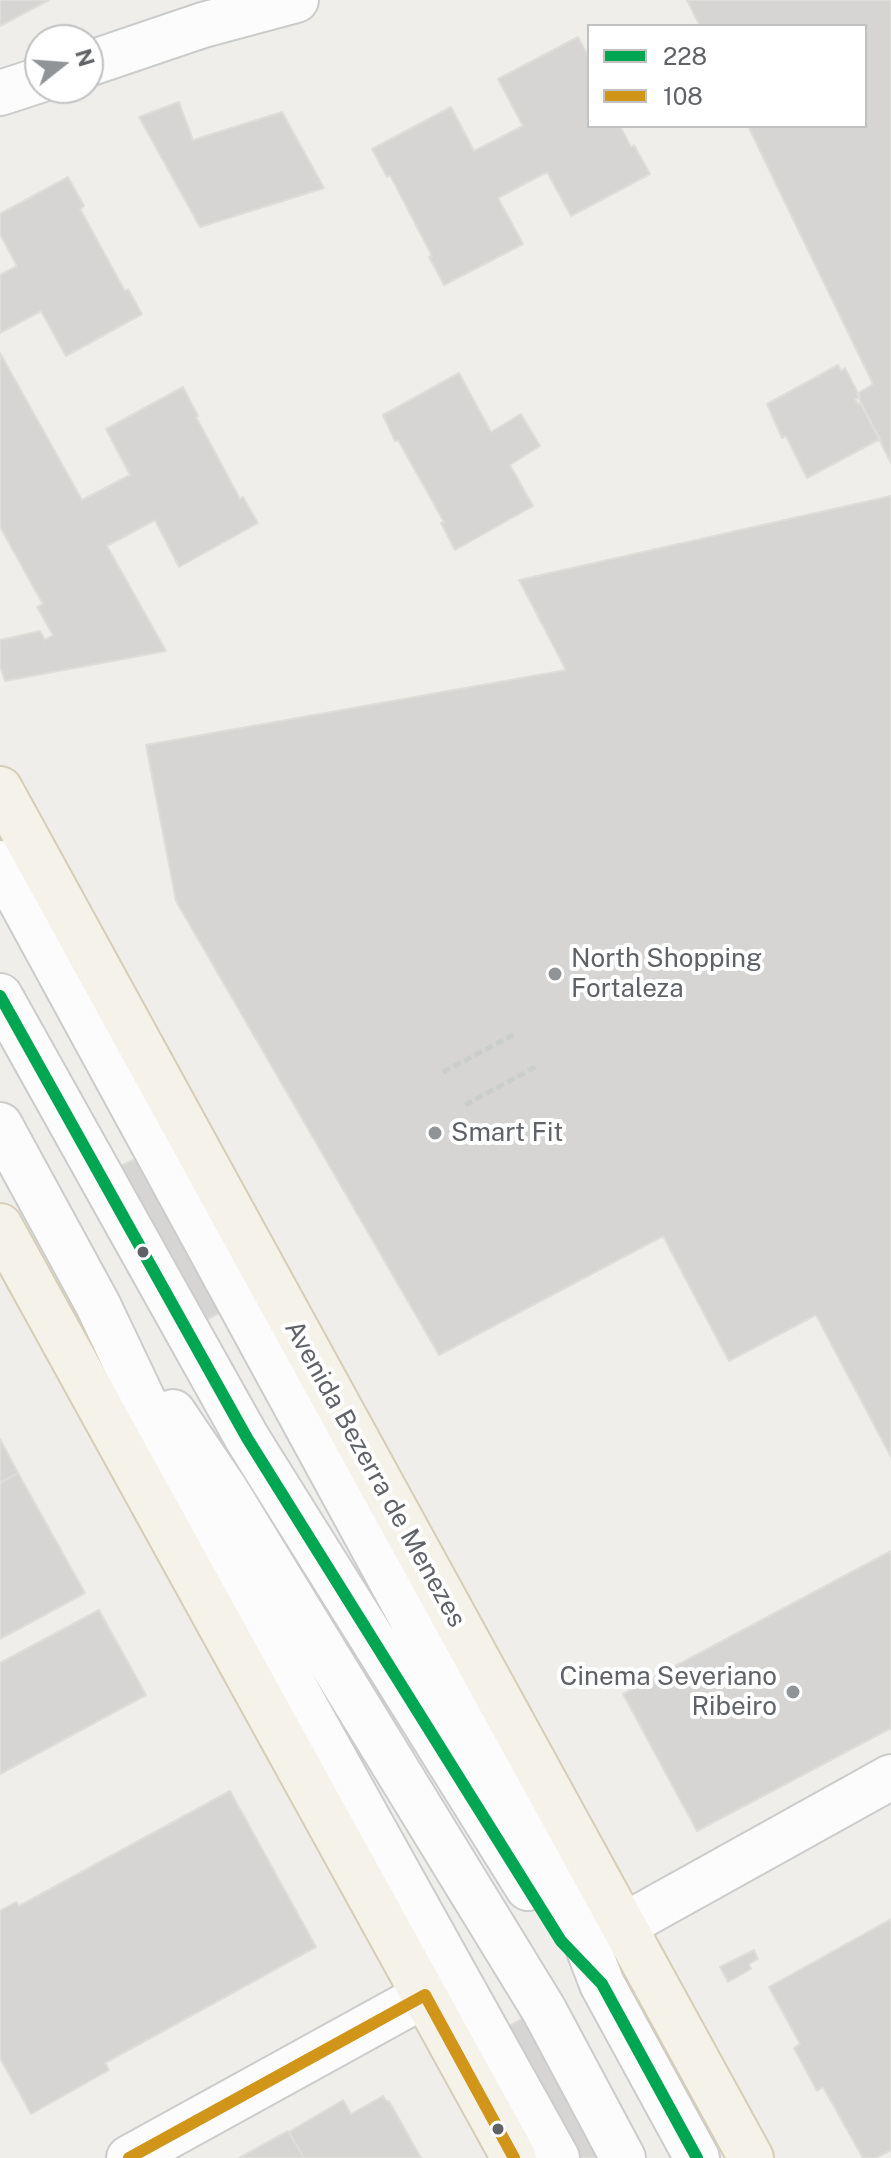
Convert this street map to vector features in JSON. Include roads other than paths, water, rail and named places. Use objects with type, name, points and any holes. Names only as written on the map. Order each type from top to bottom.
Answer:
[{"type":"main road","name":"Avenida Bezerra de Menezes","points":[[0,789],[751,2158]]},
{"type":"main road","points":[[0,1226],[514,2158]]},
{"type":"street","points":[[104,56],[196,13],[296,0]]},
{"type":"street","points":[[0,93],[24,85]]},
{"type":"street","name":"Avenida Bezerra de Menezes","points":[[0,863],[574,1915],[602,1984],[697,2158]]},
{"type":"street","name":"Avenida Bezerra de Menezes","points":[[0,996],[247,1438],[561,1941],[602,1984]]},
{"type":"street","points":[[0,1125],[98,1305],[192,1503],[557,2158]]},
{"type":"street","points":[[98,1305],[242,1515],[544,2010],[623,2158]]},
{"type":"street","points":[[623,1926],[891,1777]]},
{"type":"street","points":[[129,2158],[425,1995]]},
{"type":"place","name":"North Shopping Fortaleza","points":[[555,974]]},
{"type":"place","name":"Smart Fit","points":[[435,1133]]},
{"type":"place","name":"Cinema Severiano Ribeiro","points":[[793,1692]]}]
